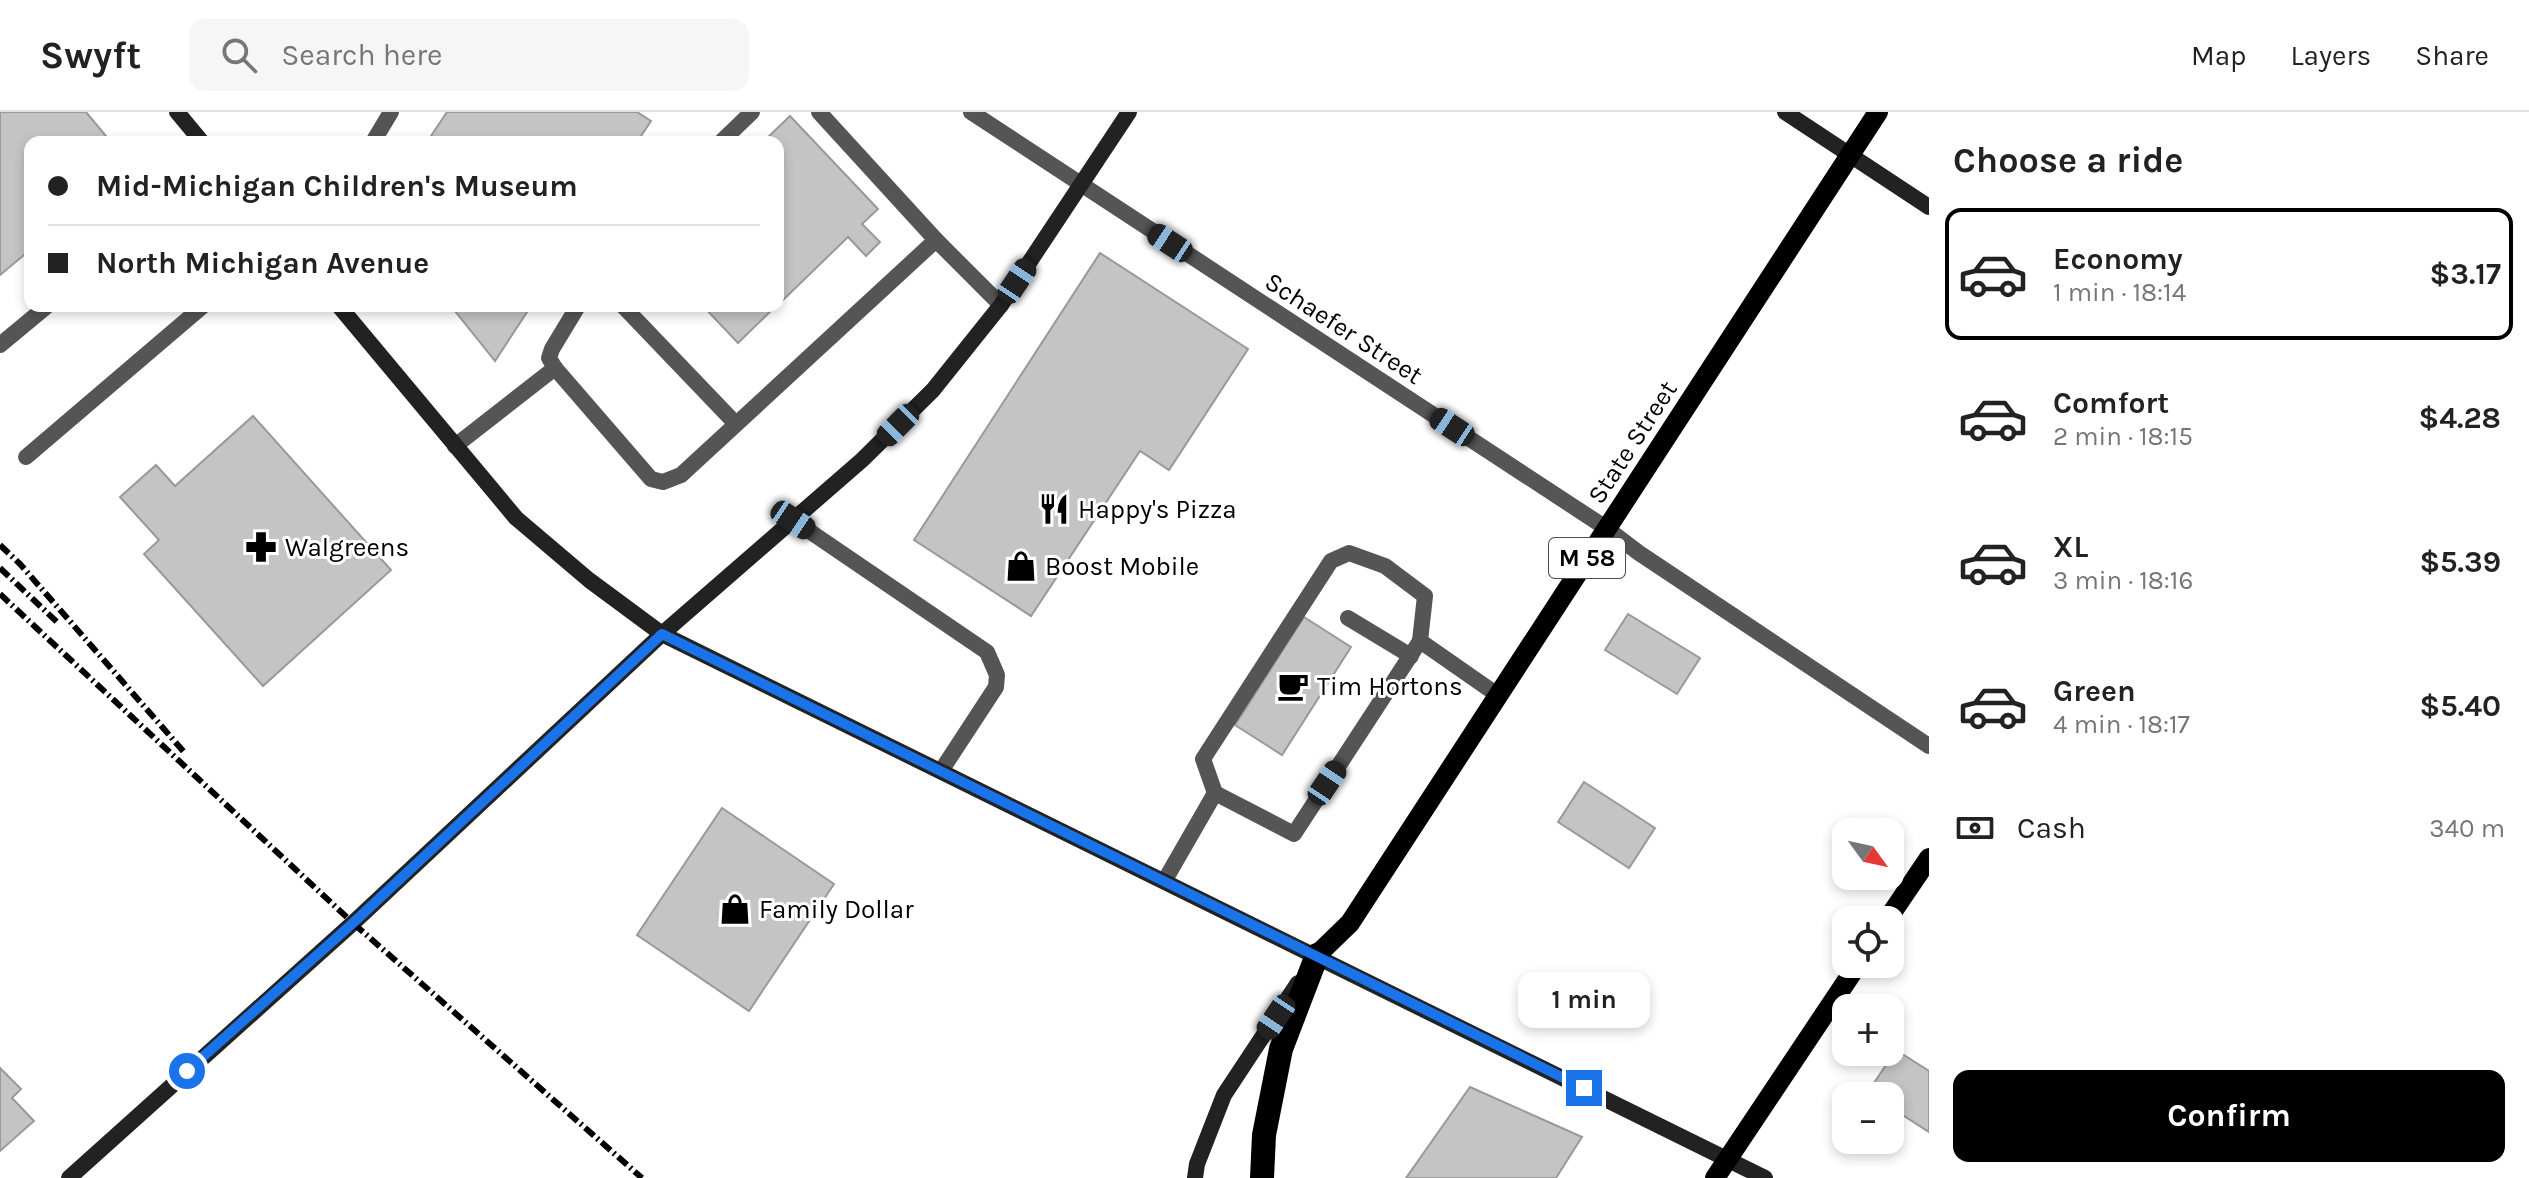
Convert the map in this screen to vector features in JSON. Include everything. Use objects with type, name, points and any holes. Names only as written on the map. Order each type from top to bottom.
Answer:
[{"type":"highway","points":[[1262,1178],[1264,1135],[1281,1049],[1317,955]]},
{"type":"main road","points":[[177,112],[197,136]]},
{"type":"main road","points":[[69,1178],[353,923],[662,634],[862,460],[933,390],[1001,305],[1129,112]]},
{"type":"main road","points":[[1785,112],[1929,207]]},
{"type":"main road","name":"State Street","points":[[1317,955],[1350,923],[1878,112]]},
{"type":"main road","points":[[344,312],[516,518],[589,580],[662,634],[1765,1178]]},
{"type":"main road","points":[[1896,906],[1929,858]]},
{"type":"main road","points":[[1195,1178],[1197,1164],[1224,1095],[1317,955]]},
{"type":"main road","points":[[1715,1178],[1849,978]]},
{"type":"street","points":[[377,136],[391,112]]},
{"type":"street","points":[[727,136],[752,112]]},
{"type":"street","points":[[819,112],[936,240],[1001,305]]},
{"type":"street","name":"Schaefer Street","points":[[971,112],[1606,528],[1929,746]]},
{"type":"street","points":[[574,312],[549,358],[651,479],[663,482],[681,475],[936,240]]},
{"type":"street","points":[[0,345],[40,312]]},
{"type":"street","points":[[26,457],[196,312]]},
{"type":"street","points":[[629,312],[736,424]]},
{"type":"street","points":[[455,446],[555,368]]},
{"type":"street","points":[[793,520],[987,652],[997,675],[996,687],[941,771]]},
{"type":"street","points":[[1349,553],[1385,566],[1425,596],[1420,641],[1294,834],[1215,793],[1203,759],[1331,561],[1349,553]]},
{"type":"street","points":[[1348,618],[1411,656]]},
{"type":"street","points":[[1420,641],[1499,696]]},
{"type":"street","points":[[1165,880],[1215,793]]},
{"type":"building","points":[[0,112],[86,112],[106,136],[24,136],[24,255],[0,275]]},
{"type":"building","points":[[447,112],[637,112],[651,121],[641,136],[431,136]]},
{"type":"building","points":[[790,116],[878,209],[862,224],[880,242],[866,256],[848,237],[784,299],[784,136],[769,136]]},
{"type":"building","points":[[1100,253],[1248,349],[1169,470],[1140,451],[1031,616],[914,540]]},
{"type":"building","points":[[456,312],[527,312],[495,361]]},
{"type":"building","points":[[709,312],[770,312],[738,343]]},
{"type":"building","name":"Walgreens","points":[[253,416],[391,570],[263,686],[144,554],[159,540],[120,497],[156,465],[175,486]]},
{"type":"building","points":[[1628,614],[1700,658],[1677,694],[1605,650]]},
{"type":"building","name":"Tim Hortons","points":[[1304,617],[1351,647],[1282,755],[1235,725]]},
{"type":"building","points":[[1584,782],[1655,828],[1629,868],[1558,822]]},
{"type":"building","name":"Family Dollar","points":[[722,808],[834,884],[749,1011],[637,935]]},
{"type":"building","points":[[1904,1055],[1929,1071],[1929,1132],[1904,1116],[1904,1082],[1875,1082],[1885,1066],[1904,1066]]},
{"type":"building","points":[[0,1068],[21,1089],[12,1098],[34,1121],[0,1151]]},
{"type":"building","points":[[1470,1087],[1582,1137],[1556,1178],[1406,1178]]},
{"type":"railway","points":[[0,545],[184,752]]},
{"type":"railway","points":[[0,568],[58,623]]},
{"type":"railway","points":[[0,594],[353,923],[642,1178]]},
{"type":"place","name":"Happy's Pizza","points":[[1054,509]]},
{"type":"place","name":"Walgreens","points":[[261,547]]},
{"type":"place","name":"Boost Mobile","points":[[1021,566]]},
{"type":"place","name":"Tim Hortons","points":[[1293,686]]},
{"type":"place","name":"Family Dollar","points":[[735,909]]},
{"type":"route","points":[[187,1071],[353,923],[662,634],[1584,1088]]}]
